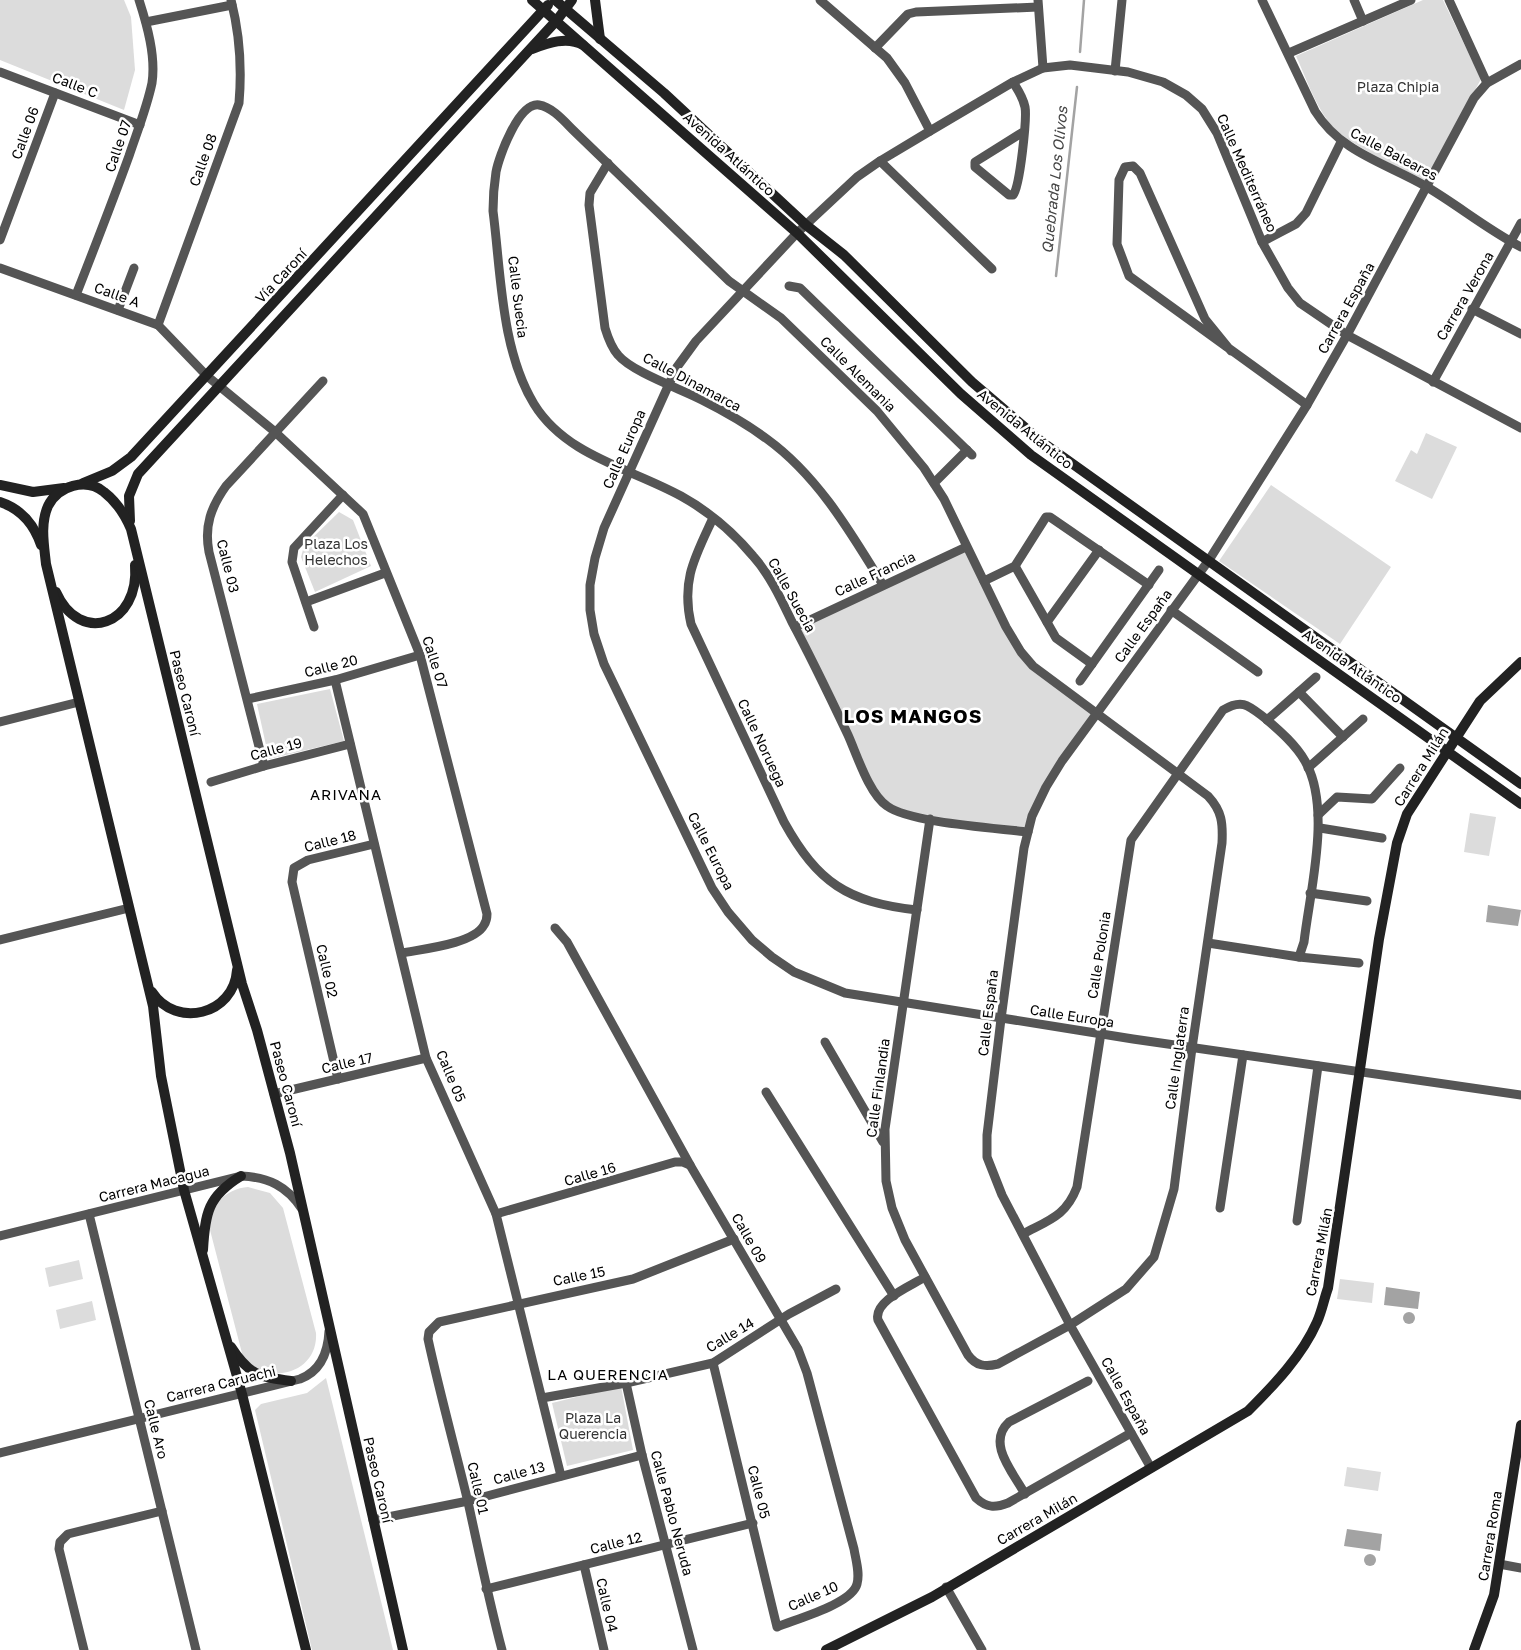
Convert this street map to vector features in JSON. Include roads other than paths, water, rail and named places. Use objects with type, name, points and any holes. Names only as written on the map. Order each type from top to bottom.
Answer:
[{"type":"main road","name":"Avenida Atlántico","points":[[530,0],[557,20],[797,233],[961,394],[1031,455],[1521,804]]},
{"type":"main road","points":[[530,0],[532,12],[530,26]]},
{"type":"main road","name":"Avenida Atlántico","points":[[554,0],[664,94],[806,225],[844,255],[972,382],[1042,442],[1521,784]]},
{"type":"main road","name":"Vía Caroní","points":[[0,485],[33,492],[70,486],[100,477],[122,465],[207,376],[554,0]]},
{"type":"main road","name":"Vía Caroní","points":[[131,529],[129,504],[134,481],[219,386],[529,51],[572,0]]},
{"type":"main road","points":[[596,0],[600,39]]},
{"type":"main road","points":[[529,51],[559,41],[578,42],[590,49]]},
{"type":"main road","name":"Paseo Caroní","points":[[306,1650],[242,1394],[224,1338],[184,1190],[161,1076],[157,1028],[147,982],[46,564],[43,534],[45,516],[52,500],[70,486],[93,486],[104,492],[120,508],[131,529],[237,964],[274,1094],[303,1212],[403,1650]]},
{"type":"main road","points":[[0,502],[13,508],[30,523],[38,534],[46,564]]},
{"type":"main road","name":"Paseo Caroní","points":[[46,564],[57,594],[70,613],[92,622],[108,620],[122,612],[133,595],[136,571],[131,529]]},
{"type":"main road","name":"Carrera Milán","points":[[826,1650],[883,1623],[1248,1411],[1287,1368],[1303,1347],[1317,1322],[1328,1288],[1379,939],[1397,843],[1407,814],[1480,700],[1521,662]]},
{"type":"main road","points":[[147,982],[157,999],[169,1009],[186,1014],[204,1012],[219,1005],[232,991],[237,964]]},
{"type":"main road","points":[[203,1260],[205,1226],[212,1201],[226,1185],[241,1176]]},
{"type":"main road","points":[[224,1338],[249,1370],[258,1376],[291,1381]]},
{"type":"main road","name":"Carrera Roma","points":[[1474,1650],[1494,1595],[1521,1425]]},
{"type":"street","name":"Calle 07","points":[[76,295],[140,125],[152,81],[151,51],[146,22],[139,0]]},
{"type":"street","points":[[820,0],[887,58],[905,82],[930,130]]},
{"type":"street","points":[[1115,71],[1122,0]]},
{"type":"street","name":"Calle Baleares","points":[[1262,0],[1325,128],[1341,142],[1427,187],[1521,247]]},
{"type":"street","points":[[1354,0],[1363,21]]},
{"type":"street","points":[[1289,53],[1411,0]]},
{"type":"street","points":[[1449,0],[1487,83]]},
{"type":"street","points":[[146,22],[231,3]]},
{"type":"street","name":"Calle 08","points":[[158,325],[239,103],[240,46],[231,3]]},
{"type":"street","points":[[875,48],[908,14],[1038,4],[1043,68]]},
{"type":"street","name":"Carrera España","points":[[1198,573],[1209,560],[1307,405],[1347,335],[1474,98],[1487,83],[1521,64]]},
{"type":"street","name":"Calle Mediterráneo","points":[[797,233],[857,177],[880,160],[1013,82],[1043,68],[1070,65],[1115,71],[1163,82],[1186,95],[1202,109],[1217,133],[1262,242],[1288,288],[1300,303],[1347,335],[1521,428]]},
{"type":"street","name":"Calle C","points":[[0,72],[140,125]]},
{"type":"street","points":[[1013,82],[1022,97],[1026,109],[1018,185],[1013,196],[1009,195],[975,167],[974,162],[1023,132]]},
{"type":"street","name":"Calle 06","points":[[0,240],[54,92]]},
{"type":"street","name":"Calle Alemania","points":[[538,105],[548,108],[608,163],[729,281],[781,318],[877,410],[924,468],[944,499],[1006,627],[1027,659],[1033,666],[1098,712]]},
{"type":"street","name":"Calle Suecia","points":[[538,105],[530,106],[516,123],[500,158],[494,190],[493,211],[511,353],[521,380],[547,422],[578,447],[629,473],[679,494],[713,518],[755,557],[771,581],[877,795],[886,806],[899,812],[930,820],[1028,832]]},
{"type":"street","points":[[1262,242],[1296,224],[1306,213],[1341,142]]},
{"type":"street","points":[[880,160],[992,269]]},
{"type":"street","name":"Calle Dinamarca","points":[[608,163],[590,193],[588,205],[604,328],[610,344],[619,356],[703,401],[768,440],[795,465],[830,503],[883,585]]},
{"type":"street","points":[[1231,351],[1205,319],[1140,173],[1133,166],[1125,167],[1118,180],[1116,244],[1129,276],[1231,351],[1307,405]]},
{"type":"street","name":"Carrera Verona","points":[[1433,382],[1521,223]]},
{"type":"street","name":"Calle Europa","points":[[797,233],[696,341],[677,367],[604,528],[595,558],[590,585],[590,610],[594,634],[604,664],[712,888],[728,912],[752,940],[794,972],[844,993],[1192,1048],[1521,1095]]},
{"type":"street","name":"Calle A","points":[[0,268],[158,325],[219,386]]},
{"type":"street","points":[[118,310],[134,268]]},
{"type":"street","points":[[789,286],[800,288],[969,453],[934,483]]},
{"type":"street","points":[[1472,309],[1521,334]]},
{"type":"street","name":"Calle 03","points":[[264,766],[206,537],[208,521],[214,502],[226,486],[274,431],[323,381]]},
{"type":"street","name":"Calle 07","points":[[219,386],[274,431],[363,514],[385,573],[420,655],[487,914],[484,925],[477,933],[463,940],[402,953]]},
{"type":"street","points":[[314,627],[292,562],[294,548],[342,495]]},
{"type":"street","points":[[984,582],[1015,566],[1046,517],[1054,517],[1149,585]]},
{"type":"street","name":"Calle Noruega","points":[[713,518],[692,564],[687,584],[686,603],[691,624],[784,822],[801,853],[820,874],[841,889],[884,907],[917,910]]},
{"type":"street","name":"Calle Francia","points":[[795,627],[966,547]]},
{"type":"street","points":[[1047,622],[1099,550]]},
{"type":"street","points":[[1015,566],[1056,638],[1092,664]]},
{"type":"street","points":[[1080,681],[1159,570]]},
{"type":"street","points":[[306,602],[385,573]]},
{"type":"street","name":"Calle España","points":[[1151,1468],[1070,1325],[1002,1195],[987,1156],[987,1135],[1001,1019],[1028,832],[1032,816],[1046,787],[1198,573]]},
{"type":"street","points":[[1171,610],[1258,672]]},
{"type":"street","name":"Calle 20","points":[[248,699],[335,680],[420,655]]},
{"type":"street","points":[[1299,957],[1304,942],[1320,828],[1306,762],[1292,744],[1267,720],[1316,677]]},
{"type":"street","name":"Calle 05","points":[[335,680],[426,1058],[496,1214],[561,1476]]},
{"type":"street","points":[[1299,692],[1343,737]]},
{"type":"street","points":[[0,722],[79,702]]},
{"type":"street","name":"Calle Polonia","points":[[1023,1234],[1059,1215],[1071,1203],[1077,1187],[1132,840],[1223,710],[1234,703],[1250,708],[1267,720]]},
{"type":"street","name":"Calle Inglaterra","points":[[982,1366],[998,1364],[1070,1325],[1126,1289],[1154,1257],[1174,1188],[1222,843],[1223,822],[1218,807],[1208,796],[1098,712]]},
{"type":"street","points":[[1308,768],[1363,719]]},
{"type":"street","name":"Calle 19","points":[[211,782],[350,744]]},
{"type":"street","points":[[1318,815],[1337,796],[1372,799],[1400,768]]},
{"type":"street","name":"Calle Finlandia","points":[[930,820],[884,1142],[886,1181],[892,1208],[905,1240],[968,1355],[973,1362],[982,1366]]},
{"type":"street","points":[[1320,828],[1382,838]]},
{"type":"street","name":"Calle 18","points":[[294,868],[308,860],[374,844]]},
{"type":"street","name":"Calle 02","points":[[294,868],[292,882],[338,1079]]},
{"type":"street","points":[[1310,893],[1367,901]]},
{"type":"street","points":[[0,940],[129,908]]},
{"type":"street","name":"Calle 09","points":[[555,928],[568,942],[690,1165],[798,1349],[815,1401],[854,1550],[859,1575],[857,1586]]},
{"type":"street","points":[[1208,943],[1299,957],[1359,963]]},
{"type":"street","points":[[825,1042],[884,1142]]},
{"type":"street","points":[[1220,1208],[1243,1055]]},
{"type":"street","name":"Calle 17","points":[[274,1094],[426,1058]]},
{"type":"street","points":[[1297,1221],[1318,1066]]},
{"type":"street","points":[[766,1092],[894,1296]]},
{"type":"street","name":"Calle 16","points":[[496,1214],[676,1162],[690,1165]]},
{"type":"street","name":"Carrera Macagua","points":[[0,1236],[241,1176],[264,1179],[285,1188],[294,1197],[303,1212]]},
{"type":"street","name":"Calle Aro","points":[[89,1214],[196,1650]]},
{"type":"street","name":"Calle 15","points":[[429,1332],[439,1322],[519,1302],[633,1279],[734,1239]]},
{"type":"street","points":[[925,1277],[879,1306],[878,1320],[976,1498],[989,1506],[997,1507],[1025,1494],[1131,1433]]},
{"type":"street","name":"Calle 14","points":[[542,1398],[626,1383],[713,1363],[781,1320],[836,1289]]},
{"type":"street","name":"Carrera Caruachi","points":[[0,1453],[309,1376],[316,1370],[326,1352],[330,1328]]},
{"type":"street","name":"Calle 01","points":[[429,1332],[428,1340],[440,1396],[468,1501],[486,1589],[502,1650]]},
{"type":"street","name":"Calle 05","points":[[713,1363],[778,1627]]},
{"type":"street","points":[[1025,1494],[1001,1451],[1000,1435],[1003,1427],[1088,1381]]},
{"type":"street","name":"Calle Pablo Neruda","points":[[626,1383],[642,1456],[667,1544],[693,1650]]},
{"type":"street","name":"Calle 13","points":[[373,1520],[468,1501],[642,1456]]},
{"type":"street","points":[[84,1650],[59,1549],[62,1538],[68,1534],[162,1511]]},
{"type":"street","name":"Calle 12","points":[[486,1589],[753,1523]]},
{"type":"street","points":[[1499,1564],[1521,1568]]},
{"type":"street","name":"Calle 04","points":[[584,1565],[604,1650]]},
{"type":"street","name":"Calle 10","points":[[778,1627],[837,1603],[848,1597],[857,1586]]},
{"type":"street","points":[[946,1587],[982,1650]]},
{"type":"waterway","name":"Quebrada Los Olivos","points":[[1080,52],[1084,0]]},
{"type":"waterway","name":"Quebrada Los Olivos","points":[[1056,276],[1077,87]]},
{"type":"district","name":"LOS MANGOS","points":[[913,716]]},
{"type":"district","name":"ARIVANA","points":[[346,795]]},
{"type":"district","name":"LA QUERENCIA","points":[[608,1375]]},
{"type":"park label","name":"Plaza Chipia","points":[[1398,87]]},
{"type":"park label","name":"Plaza Los Helechos","points":[[336,552]]},
{"type":"park label","name":"Plaza La Querencia","points":[[593,1426]]}]
